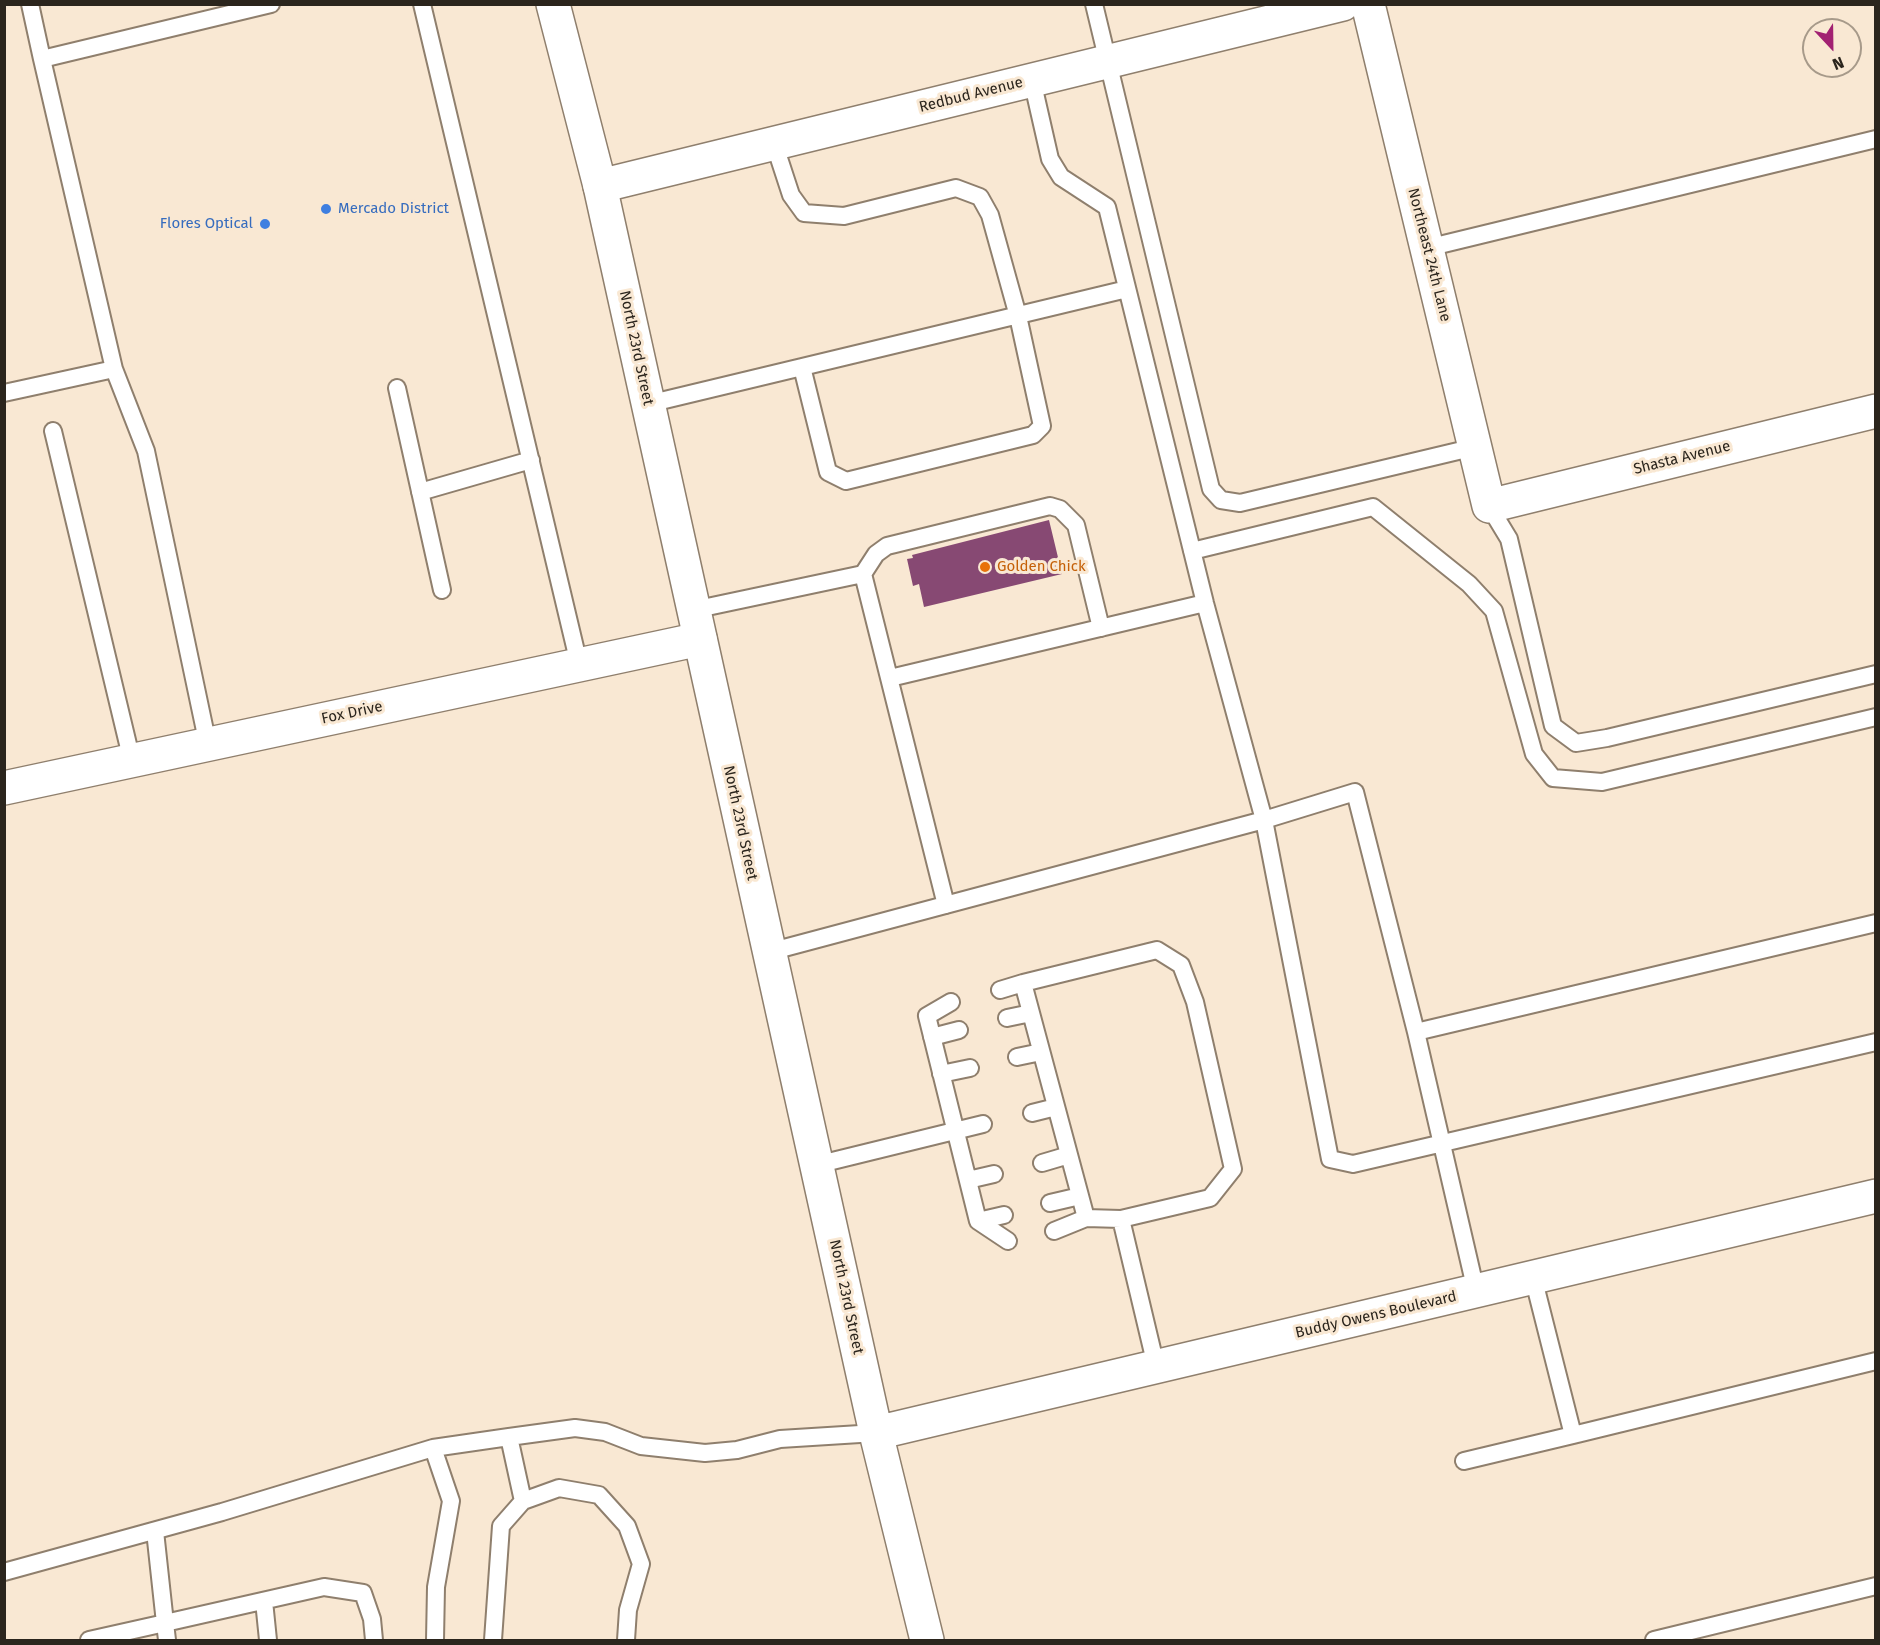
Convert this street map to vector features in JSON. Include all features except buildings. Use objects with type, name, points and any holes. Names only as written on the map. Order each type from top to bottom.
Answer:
[{"type":"main road","name":"North 23rd Street","points":[[553,4],[600,186],[876,1433],[927,1641]]},
{"type":"main road","name":"Redbud Avenue","points":[[600,186],[1343,4]]},
{"type":"main road","name":"Northeast 24th Lane","points":[[1368,4],[1490,506]]},
{"type":"main road","name":"Shasta Avenue","points":[[1490,506],[1875,411]]},
{"type":"main road","name":"Fox Drive","points":[[4,788],[579,664],[696,625]]},
{"type":"main road","name":"Buddy Owens Boulevard","points":[[876,1433],[1875,1196]]},
{"type":"lane","points":[[30,4],[114,369],[146,451],[208,744]]},
{"type":"lane","points":[[42,59],[271,4]]},
{"type":"lane","points":[[422,4],[579,664]]},
{"type":"lane","points":[[1094,4],[1211,489],[1221,500],[1240,504],[1475,447]]},
{"type":"lane","points":[[1032,80],[1050,159],[1061,177],[1107,207],[1205,603],[1264,820],[1330,1159],[1353,1164],[1875,1042]]},
{"type":"lane","points":[[1427,248],[1875,139]]},
{"type":"lane","points":[[774,143],[791,195],[804,213],[844,216],[956,188],[980,197],[990,215],[1018,316],[1042,426],[1033,435],[846,481],[828,472],[802,367]]},
{"type":"lane","points":[[648,404],[1127,290]]},
{"type":"lane","points":[[4,393],[114,369]]},
{"type":"lane","points":[[397,388],[442,590]]},
{"type":"lane","points":[[53,432],[132,761]]},
{"type":"lane","points":[[420,492],[531,460]]},
{"type":"lane","points":[[696,625],[863,574],[876,554],[887,546],[1050,506],[1060,509],[1076,525],[1101,628]]},
{"type":"lane","points":[[1490,506],[1509,539],[1553,726],[1575,742],[1607,738],[1875,674]]},
{"type":"lane","points":[[1192,550],[1373,507],[1468,584],[1494,611],[1534,754],[1553,778],[1602,782],[1875,717]]},
{"type":"lane","points":[[863,574],[946,905]]},
{"type":"lane","points":[[890,678],[1205,603]]},
{"type":"lane","points":[[769,952],[1264,820],[1354,792],[1416,1032],[1476,1291]]},
{"type":"lane","points":[[1416,1032],[1875,923]]},
{"type":"lane","points":[[1000,990],[1157,950],[1181,965],[1195,1002],[1233,1168],[1210,1198],[1121,1219],[1086,1218],[1054,1231]]},
{"type":"lane","points":[[1023,983],[1086,1218]]},
{"type":"lane","points":[[951,1002],[927,1016],[932,1037],[978,1221],[1008,1241]]},
{"type":"lane","points":[[1007,1018],[1031,1013]]},
{"type":"lane","points":[[932,1037],[959,1030]]},
{"type":"lane","points":[[1017,1057],[1041,1052]]},
{"type":"lane","points":[[941,1074],[970,1068]]},
{"type":"lane","points":[[1032,1113],[1056,1107]]},
{"type":"lane","points":[[816,1165],[983,1124]]},
{"type":"lane","points":[[1042,1163],[1069,1155]]},
{"type":"lane","points":[[968,1180],[993,1174]]},
{"type":"lane","points":[[1050,1203],[1080,1196]]},
{"type":"lane","points":[[978,1221],[1004,1215]]},
{"type":"lane","points":[[1121,1219],[1156,1366]]},
{"type":"lane","points":[[1533,1277],[1573,1435]]},
{"type":"lane","points":[[1464,1461],[1875,1361]]},
{"type":"lane","points":[[4,1572],[154,1531],[433,1448],[575,1428],[605,1432],[641,1446],[705,1453],[737,1450],[780,1439],[876,1433]]},
{"type":"lane","points":[[509,1437],[523,1501]]},
{"type":"lane","points":[[433,1448],[451,1502],[436,1587],[435,1641]]},
{"type":"lane","points":[[493,1641],[501,1526],[523,1501],[559,1488],[599,1496],[627,1526],[641,1564],[628,1610],[626,1641]]},
{"type":"lane","points":[[154,1531],[167,1641]]},
{"type":"lane","points":[[1654,1641],[1875,1586]]},
{"type":"lane","points":[[89,1641],[324,1587],[363,1593],[372,1619],[374,1641]]},
{"type":"lane","points":[[264,1601],[268,1641]]},
{"type":"place","name":"Mercado District","points":[[326,209]]},
{"type":"place","name":"Flores Optical","points":[[265,224]]},
{"type":"place","name":"Golden Chick","points":[[985,567]]}]
